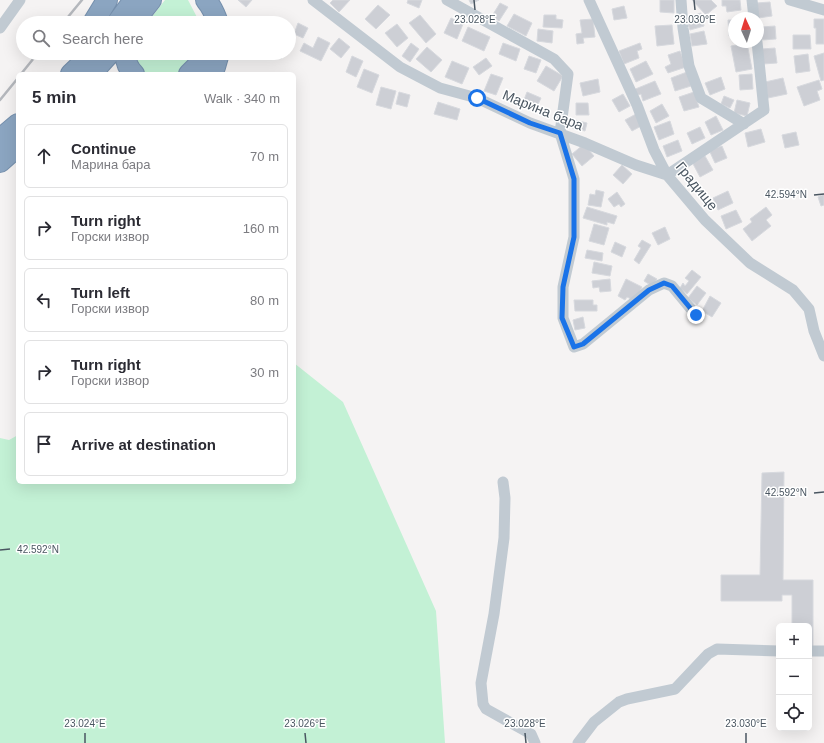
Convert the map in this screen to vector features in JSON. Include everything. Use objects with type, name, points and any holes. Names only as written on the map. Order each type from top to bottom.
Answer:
[{"type":"highway","points":[[97,16],[107,0]]},
{"type":"highway","points":[[202,0],[204,16]]},
{"type":"highway","points":[[206,0],[215,12],[216,16]]},
{"type":"highway","points":[[126,16],[145,1]]},
{"type":"highway","points":[[137,16],[145,1]]},
{"type":"highway","points":[[140,16],[145,1]]},
{"type":"highway","points":[[60,72],[69,60]]},
{"type":"highway","points":[[74,72],[86,60]]},
{"type":"highway","points":[[93,72],[104,60]]},
{"type":"highway","points":[[125,60],[128,67],[132,72]]},
{"type":"highway","points":[[191,72],[200,60]]},
{"type":"highway","points":[[211,72],[217,60]]},
{"type":"highway","points":[[0,139],[16,126]]},
{"type":"highway","points":[[0,162],[16,148]]},
{"type":"street","points":[[0,28],[20,0]]},
{"type":"street","name":"Марина бара","points":[[314,0],[400,67],[440,88],[477,98],[530,123],[560,133],[636,165],[667,175]]},
{"type":"street","points":[[447,0],[554,59],[568,74],[560,133],[574,179],[574,237],[563,287],[562,318],[574,347],[583,344],[649,290],[664,283],[672,286],[696,315]]},
{"type":"street","name":"Градище","points":[[589,0],[636,105],[654,150],[667,175],[704,220],[750,263],[792,290],[809,308],[814,331],[824,356]]},
{"type":"street","points":[[681,0],[683,28],[689,66],[701,98],[744,124]]},
{"type":"street","points":[[752,0],[753,12]]},
{"type":"street","points":[[790,0],[824,10]]},
{"type":"street","points":[[667,175],[764,110],[758,48]]},
{"type":"street","points":[[503,482],[505,498],[504,538],[494,614],[481,683],[483,704],[486,709],[531,734],[535,743]]},
{"type":"street","points":[[578,743],[594,722],[619,702],[626,699],[675,689],[708,654],[717,649],[776,651]]},
{"type":"street","points":[[812,651],[824,651]]},
{"type":"green space","points":[[165,0],[188,0],[196,16],[152,16]]},
{"type":"green space","points":[[133,60],[192,60],[183,72],[140,72]]},
{"type":"green space","points":[[296,365],[343,402],[436,611],[445,743],[0,743],[0,438],[9,440],[16,436],[16,484],[296,484]]},
{"type":"building","points":[[238,0],[252,0],[246,7]]},
{"type":"building","points":[[333,0],[350,0],[339,12],[330,3]]},
{"type":"building","points":[[408,0],[422,0],[419,8],[407,3]]},
{"type":"building","points":[[469,0],[479,0],[471,4]]},
{"type":"building","points":[[660,0],[674,0],[674,13],[660,12]]},
{"type":"building","points":[[692,0],[711,0],[717,6],[706,15]]},
{"type":"building","points":[[722,0],[740,0],[741,10],[727,12],[726,6],[722,6]]},
{"type":"building","points":[[770,2],[772,16],[764,17],[764,12],[757,12],[756,3]]},
{"type":"building","points":[[500,3],[508,7],[499,21],[492,16]]},
{"type":"building","points":[[378,5],[390,15],[376,29],[365,19]]},
{"type":"building","points":[[624,6],[627,18],[614,20],[612,9]]},
{"type":"building","points":[[701,13],[704,26],[690,30],[686,17]]},
{"type":"building","points":[[514,14],[532,23],[526,36],[507,26]]},
{"type":"building","points":[[420,15],[436,34],[426,43],[409,23]]},
{"type":"building","points":[[544,15],[556,15],[556,19],[563,20],[562,28],[543,27]]},
{"type":"building","points":[[451,18],[463,24],[457,39],[444,33]]},
{"type":"building","points":[[593,19],[595,37],[583,38],[584,43],[577,44],[576,34],[582,33],[580,20]]},
{"type":"building","points":[[814,19],[824,19],[824,44],[816,44],[816,28],[814,28]]},
{"type":"building","points":[[298,23],[308,28],[303,38],[296,35]]},
{"type":"building","points":[[397,24],[408,38],[397,47],[385,33]]},
{"type":"building","points":[[672,25],[674,44],[657,46],[655,26]]},
{"type":"building","points":[[775,26],[776,39],[764,40],[764,27]]},
{"type":"building","points":[[468,27],[490,37],[484,51],[462,41]]},
{"type":"building","points":[[538,29],[553,31],[552,43],[537,41]]},
{"type":"building","points":[[704,31],[707,44],[692,46],[690,34]]},
{"type":"building","points":[[793,35],[810,35],[811,49],[793,49]]},
{"type":"building","points":[[318,37],[330,43],[321,61],[300,51],[304,43],[313,48]]},
{"type":"building","points":[[339,38],[350,47],[341,58],[330,49]]},
{"type":"building","points":[[411,43],[419,49],[410,62],[402,56]]},
{"type":"building","points":[[503,43],[520,49],[516,61],[499,54]]},
{"type":"building","points":[[640,43],[642,49],[637,51],[639,58],[624,64],[619,51]]},
{"type":"building","points":[[427,47],[442,60],[431,72],[416,59]]},
{"type":"building","points":[[731,48],[748,48],[752,69],[736,72]]},
{"type":"building","points":[[775,48],[777,63],[763,64],[762,49]]},
{"type":"building","points":[[680,51],[686,67],[668,73],[665,67],[671,64],[668,55]]},
{"type":"building","points":[[824,53],[824,80],[821,81],[814,56]]},
{"type":"building","points":[[808,54],[810,71],[796,73],[794,56]]},
{"type":"building","points":[[352,56],[363,61],[356,77],[346,72]]},
{"type":"building","points":[[529,56],[541,60],[536,73],[524,69]]},
{"type":"building","points":[[486,58],[492,66],[479,75],[473,67]]},
{"type":"building","points":[[452,61],[469,68],[462,84],[445,77]]},
{"type":"building","points":[[646,61],[653,74],[636,82],[630,69]]},
{"type":"building","points":[[546,66],[563,76],[554,91],[537,81]]},
{"type":"building","points":[[364,69],[379,75],[372,93],[357,87]]},
{"type":"building","points":[[687,72],[691,86],[675,91],[671,78]]},
{"type":"building","points":[[491,74],[503,78],[496,95],[484,91]]},
{"type":"building","points":[[752,74],[753,89],[740,90],[739,75]]},
{"type":"building","points":[[721,77],[725,89],[710,95],[705,83]]},
{"type":"building","points":[[783,78],[787,94],[768,98],[765,82]]},
{"type":"building","points":[[598,79],[600,92],[583,96],[580,83]]},
{"type":"building","points":[[819,80],[822,89],[817,91],[820,100],[804,106],[797,87]]},
{"type":"building","points":[[655,81],[661,94],[643,101],[641,94],[635,96],[633,90]]},
{"type":"building","points":[[381,87],[396,91],[391,109],[376,105]]},
{"type":"building","points":[[399,92],[410,95],[407,107],[396,104]]},
{"type":"building","points":[[527,92],[541,98],[535,111],[522,105]]},
{"type":"building","points":[[694,92],[699,107],[684,111],[679,97]]},
{"type":"building","points":[[623,94],[630,106],[619,112],[612,100]]},
{"type":"building","points":[[724,96],[734,100],[730,108],[721,104]]},
{"type":"building","points":[[737,100],[750,103],[747,116],[734,113]]},
{"type":"building","points":[[438,102],[460,109],[457,120],[434,114]]},
{"type":"building","points":[[576,103],[588,103],[589,115],[576,115]]},
{"type":"building","points":[[662,104],[669,116],[656,123],[650,111]]},
{"type":"building","points":[[636,114],[643,125],[632,131],[625,120]]},
{"type":"building","points":[[716,116],[723,130],[711,135],[705,122]]},
{"type":"building","points":[[575,120],[587,123],[585,131],[572,128]]},
{"type":"building","points":[[670,121],[674,134],[659,140],[654,127]]},
{"type":"building","points":[[700,127],[705,138],[692,144],[687,133]]},
{"type":"building","points":[[761,129],[765,142],[748,147],[745,133]]},
{"type":"building","points":[[796,132],[799,145],[785,148],[782,135]]},
{"type":"building","points":[[678,140],[682,151],[667,157],[663,146]]},
{"type":"building","points":[[584,144],[594,156],[582,166],[572,154]]},
{"type":"building","points":[[722,146],[727,158],[715,163],[709,150]]},
{"type":"building","points":[[705,156],[713,170],[700,177],[692,162]]},
{"type":"building","points":[[622,165],[632,174],[623,184],[613,175]]},
{"type":"building","points":[[596,190],[604,192],[601,207],[588,205],[590,194],[595,195]]},
{"type":"building","points":[[728,191],[733,203],[718,210],[713,198]]},
{"type":"building","points":[[617,192],[625,204],[621,207],[619,204],[614,207],[608,199]]},
{"type":"building","points":[[824,194],[824,205],[821,206],[818,197]]},
{"type":"building","points":[[587,207],[617,216],[614,224],[607,222],[607,225],[583,218]]},
{"type":"building","points":[[766,207],[772,215],[766,220],[771,226],[752,241],[743,229],[752,222],[750,219]]},
{"type":"building","points":[[736,210],[742,222],[726,229],[721,216]]},
{"type":"building","points":[[594,224],[609,228],[604,245],[589,241]]},
{"type":"building","points":[[665,227],[670,239],[658,245],[652,233]]},
{"type":"building","points":[[642,240],[651,245],[639,264],[634,260],[641,248],[638,246]]},
{"type":"building","points":[[615,242],[626,247],[622,257],[611,252]]},
{"type":"building","points":[[587,250],[603,253],[602,261],[585,258]]},
{"type":"building","points":[[594,262],[612,266],[610,276],[592,273]]},
{"type":"building","points":[[692,270],[701,277],[687,294],[680,288],[683,283],[685,286],[689,281],[685,278]]},
{"type":"building","points":[[648,274],[657,279],[652,286],[644,281]]},
{"type":"building","points":[[610,279],[611,291],[600,292],[599,287],[593,288],[592,281]]},
{"type":"building","points":[[626,279],[642,287],[635,301],[627,297],[625,300],[618,296]]},
{"type":"building","points":[[697,286],[706,293],[697,305],[688,298]]},
{"type":"building","points":[[710,296],[721,303],[712,317],[702,311]]},
{"type":"building","points":[[574,300],[593,300],[593,305],[597,305],[597,311],[575,311]]},
{"type":"building","points":[[583,317],[585,328],[575,330],[573,320]]},
{"type":"building","points":[[784,472],[783,580],[813,580],[813,647],[812,623],[792,623],[792,595],[782,595],[782,601],[721,601],[721,575],[760,575],[762,473]]},
{"type":"railway","points":[[69,16],[82,0]]},
{"type":"railway","points":[[23,72],[32,60]]},
{"type":"railway","points":[[0,100],[16,80]]},
{"type":"route","points":[[477,98],[530,123],[560,133],[574,179],[574,237],[563,287],[562,318],[574,347],[583,344],[649,290],[664,283],[672,286],[696,315]]}]
